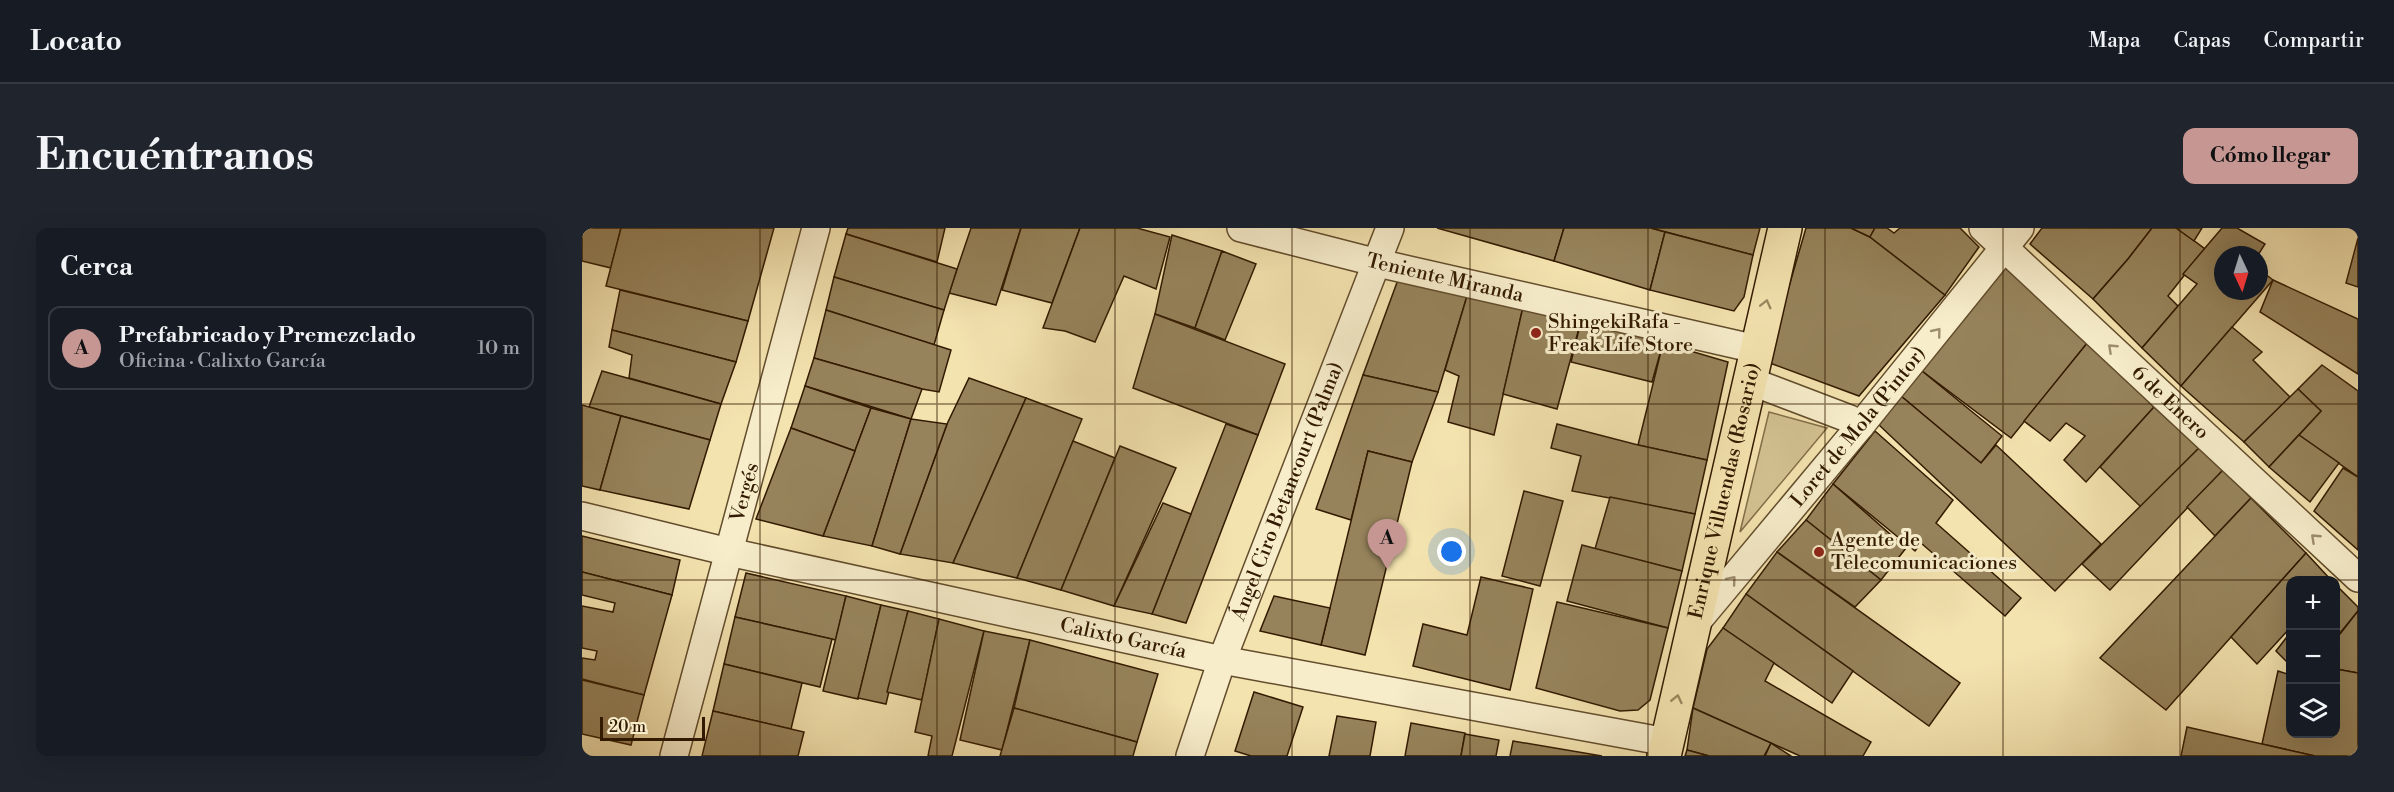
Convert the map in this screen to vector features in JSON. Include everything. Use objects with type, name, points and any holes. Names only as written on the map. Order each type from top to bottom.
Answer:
[{"type":"main road","name":"Enrique Villuendas (Rosario)","points":[[1665,749],[1785,228]]},
{"type":"street","name":"Vergés","points":[[674,756],[816,228]]},
{"type":"street","name":"Teniente Miranda","points":[[1240,228],[1756,349]]},
{"type":"street","name":"Ángel Ciro Betancourt (Palma)","points":[[1190,756],[1222,660],[1390,228]]},
{"type":"street","name":"6 de Enero","points":[[1983,228],[2012,238],[2358,578]]},
{"type":"street","name":"Loret de Mola (Pintor)","points":[[1695,624],[1861,425],[2012,238]]},
{"type":"street","points":[[1750,381],[1861,425]]},
{"type":"street","name":"Calixto García","points":[[582,516],[729,552],[1222,660],[1665,749]]},
{"type":"shaded area","points":[[1769,412],[1827,428],[1740,532]]},
{"type":"building","points":[[582,228],[621,228],[611,268],[582,261]]},
{"type":"building","points":[[621,228],[774,228],[748,321],[606,286]]},
{"type":"building","points":[[848,228],[945,228],[937,262],[846,234]]},
{"type":"building","points":[[971,228],[1021,228],[996,305],[949,293]]},
{"type":"building","points":[[1021,228],[1080,228],[1052,303],[1002,290]]},
{"type":"building","points":[[1080,228],[1137,228],[1170,237],[1156,289],[1124,276],[1095,342],[1065,331],[1043,328]]},
{"type":"building","points":[[1437,228],[1564,228],[1554,261]]},
{"type":"building","points":[[1564,228],[1651,228],[1665,232],[1650,290],[1554,261]]},
{"type":"building","points":[[1651,228],[1760,228],[1753,255]]},
{"type":"building","points":[[1806,228],[1851,228],[1870,237],[1945,295],[1859,396],[1767,362]]},
{"type":"building","points":[[1851,228],[1875,228],[1870,237]]},
{"type":"building","points":[[1875,228],[1887,228],[1894,233],[1900,228],[1960,228],[1979,247],[1945,295],[1870,237]]},
{"type":"building","points":[[2042,228],[2152,228],[2093,299],[2030,244]]},
{"type":"building","points":[[2152,228],[2177,228],[2205,249],[2168,296],[2178,306],[2142,348],[2093,299]]},
{"type":"building","points":[[2176,228],[2202,228],[2194,241]]},
{"type":"building","points":[[2222,228],[2237,228],[2265,244],[2264,246],[2214,246],[2214,300],[2256,300],[2181,386],[2142,348],[2197,284],[2183,274]]},
{"type":"building","points":[[1665,232],[1753,255],[1744,297],[1734,311],[1650,290]]},
{"type":"building","points":[[846,234],[957,269],[944,310],[834,277]]},
{"type":"building","points":[[1172,235],[1222,251],[1195,328],[1155,314]]},
{"type":"building","points":[[2358,238],[2358,287],[2346,283]]},
{"type":"building","points":[[1222,251],[1256,264],[1225,340],[1195,328]]},
{"type":"building","points":[[2004,264],[2088,342],[2011,438],[1922,371]]},
{"type":"building","points":[[2268,276],[2273,280],[2268,286]]},
{"type":"building","points":[[834,277],[944,310],[934,345],[826,310]]},
{"type":"building","points":[[1399,277],[1467,296],[1438,392],[1363,375]]},
{"type":"building","points":[[2273,280],[2358,319],[2358,374],[2260,312],[2265,300],[2268,300],[2268,292]]},
{"type":"building","points":[[620,290],[748,321],[736,362],[612,330]]},
{"type":"building","points":[[1467,296],[1523,307],[1494,435],[1448,422],[1459,376],[1445,370]]},
{"type":"building","points":[[1523,307],[1581,321],[1557,409],[1503,394]]},
{"type":"building","points":[[826,310],[951,350],[939,392],[814,358]]},
{"type":"building","points":[[1155,314],[1285,364],[1258,435],[1133,388]]},
{"type":"building","points":[[1581,321],[1663,343],[1652,382],[1571,362]]},
{"type":"building","points":[[2232,327],[2262,352],[2253,360],[2290,397],[2244,442],[2181,386]]},
{"type":"building","points":[[612,330],[736,362],[721,404],[629,378],[632,355],[609,347]]},
{"type":"building","points":[[2088,342],[2154,407],[2086,482],[2064,460],[2085,436],[2066,423],[2050,441],[2024,421]]},
{"type":"building","points":[[1663,343],[1728,362],[1707,460],[1638,445]]},
{"type":"building","points":[[814,358],[922,389],[911,419],[805,386]]},
{"type":"building","points":[[2322,365],[2358,391],[2358,477],[2299,435],[2321,411],[2298,389]]},
{"type":"building","points":[[602,371],[721,404],[710,440],[589,407]]},
{"type":"building","points":[[1922,371],[2002,436],[1981,463],[1901,396]]},
{"type":"building","points":[[1363,375],[1438,392],[1412,462],[1368,451],[1351,520],[1316,509]]},
{"type":"building","points":[[969,378],[1026,398],[953,563],[900,554],[947,424]]},
{"type":"building","points":[[805,386],[871,408],[855,451],[791,428]]},
{"type":"building","points":[[2298,389],[2321,411],[2269,467],[2244,442]]},
{"type":"building","points":[[1901,396],[1981,463],[1996,445],[2101,544],[2055,591],[1879,425]]},
{"type":"building","points":[[1026,398],[1082,419],[1017,578],[953,563]]},
{"type":"building","points":[[582,405],[621,416],[600,490],[582,486]]},
{"type":"building","points":[[2154,407],[2199,448],[2141,507],[2100,467]]},
{"type":"building","points":[[871,408],[911,419],[872,546],[823,536]]},
{"type":"building","points":[[621,416],[710,440],[689,509],[600,490]]},
{"type":"building","points":[[911,419],[947,424],[900,554],[872,546]]},
{"type":"building","points":[[1226,424],[1258,435],[1186,623],[1152,614]]},
{"type":"building","points":[[1557,424],[1707,460],[1695,514],[1572,491],[1581,456],[1551,448]]},
{"type":"building","points":[[791,428],[855,451],[823,536],[756,519]]},
{"type":"building","points":[[1875,431],[1953,500],[1936,523],[2021,598],[2005,616],[1921,543],[1915,551],[1833,484]]},
{"type":"building","points":[[2299,435],[2339,463],[2310,502],[2269,467]]},
{"type":"building","points":[[1073,441],[1115,458],[1061,590],[1017,578]]},
{"type":"building","points":[[1120,446],[1176,468],[1114,606],[1061,590]]},
{"type":"building","points":[[2199,448],[2223,470],[2110,590],[2082,564]]},
{"type":"building","points":[[1368,451],[1412,462],[1365,655],[1321,645]]},
{"type":"building","points":[[2343,468],[2358,477],[2358,550],[2314,511]]},
{"type":"building","points":[[2223,470],[2251,498],[2215,536],[2187,507]]},
{"type":"building","points":[[1833,484],[1906,548],[1881,580],[1806,520]]},
{"type":"building","points":[[1524,491],[1563,501],[1540,586],[1502,576]]},
{"type":"building","points":[[1610,497],[1695,514],[1682,571],[1595,549]]},
{"type":"building","points":[[2251,498],[2306,553],[2166,710],[2100,658]]},
{"type":"building","points":[[1163,503],[1191,514],[1152,614],[1114,606]]},
{"type":"building","points":[[1806,520],[1881,580],[1855,607],[1777,552]]},
{"type":"building","points":[[582,536],[680,560],[672,595],[582,572]]},
{"type":"building","points":[[1582,545],[1682,571],[1668,628],[1567,601]]},
{"type":"building","points":[[1777,552],[1960,683],[1929,726],[1746,594]]},
{"type":"building","points":[[2306,553],[2327,576],[2286,576],[2286,632],[2257,664],[2231,637]]},
{"type":"building","points":[[582,572],[672,595],[644,695],[582,679],[582,658],[595,660],[597,651],[582,648],[582,606],[613,612],[615,603],[582,595]]},
{"type":"building","points":[[746,573],[846,596],[836,640],[735,617]]},
{"type":"building","points":[[1481,577],[1533,589],[1510,690],[1413,666],[1423,624],[1467,635]]},
{"type":"building","points":[[2340,589],[2358,607],[2358,611],[2340,633]]},
{"type":"building","points":[[1746,594],[1853,671],[1832,703],[1723,628]]},
{"type":"building","points":[[846,596],[881,605],[858,699],[823,691]]},
{"type":"building","points":[[1274,596],[1330,608],[1321,645],[1260,631]]},
{"type":"building","points":[[1557,602],[1668,628],[1650,700],[1638,710],[1620,711],[1536,688]]},
{"type":"building","points":[[881,605],[908,611],[886,704],[858,698]]},
{"type":"building","points":[[908,611],[939,619],[922,700],[887,692]]},
{"type":"building","points":[[2358,611],[2358,673],[2340,670],[2340,634]]},
{"type":"building","points":[[735,617],[832,639],[820,687],[724,664]]},
{"type":"building","points":[[939,619],[984,631],[952,756],[928,756],[932,736],[915,732]]},
{"type":"building","points":[[1723,628],[1774,663],[1765,681],[1871,742],[1863,756],[1800,756],[1693,708],[1707,649]]},
{"type":"building","points":[[984,631],[1030,640],[1002,750],[960,740]]},
{"type":"building","points":[[2286,638],[2286,661],[2276,651]]},
{"type":"building","points":[[1030,640],[1158,674],[1137,742],[1014,708]]},
{"type":"building","points":[[724,664],[802,683],[791,729],[713,711]]},
{"type":"building","points":[[2340,670],[2358,673],[2358,756],[2315,756],[2262,744],[2278,671],[2286,674],[2286,738],[2340,738]]},
{"type":"building","points":[[582,680],[644,695],[631,745],[582,734]]},
{"type":"building","points":[[1254,692],[1303,707],[1287,756],[1251,756],[1235,751]]},
{"type":"building","points":[[1014,708],[1137,742],[1133,756],[1000,756]]},
{"type":"building","points":[[1693,708],[1771,743],[1764,756],[1709,756],[1687,750]]},
{"type":"building","points":[[713,711],[804,732],[798,756],[702,756]]},
{"type":"building","points":[[1337,716],[1376,722],[1370,756],[1329,756]]},
{"type":"building","points":[[1411,723],[1465,733],[1461,756],[1405,756]]},
{"type":"building","points":[[2187,727],[2262,744],[2315,756],[2181,756]]},
{"type":"building","points":[[1465,734],[1499,740],[1496,756],[1461,756]]},
{"type":"building","points":[[1513,741],[1602,756],[1510,756]]},
{"type":"building","points":[[1771,743],[1791,756],[1765,756]]},
{"type":"building","points":[[1687,750],[1709,756],[1685,756]]},
{"type":"place","name":"ShingekiRafa - Freak Life Store","points":[[1536,333]]},
{"type":"place","name":"Agente de Telecomunicaciones","points":[[1819,552]]},
{"type":"place","name":"Prefabricado y Premezclado","points":[[1387,569]]}]
